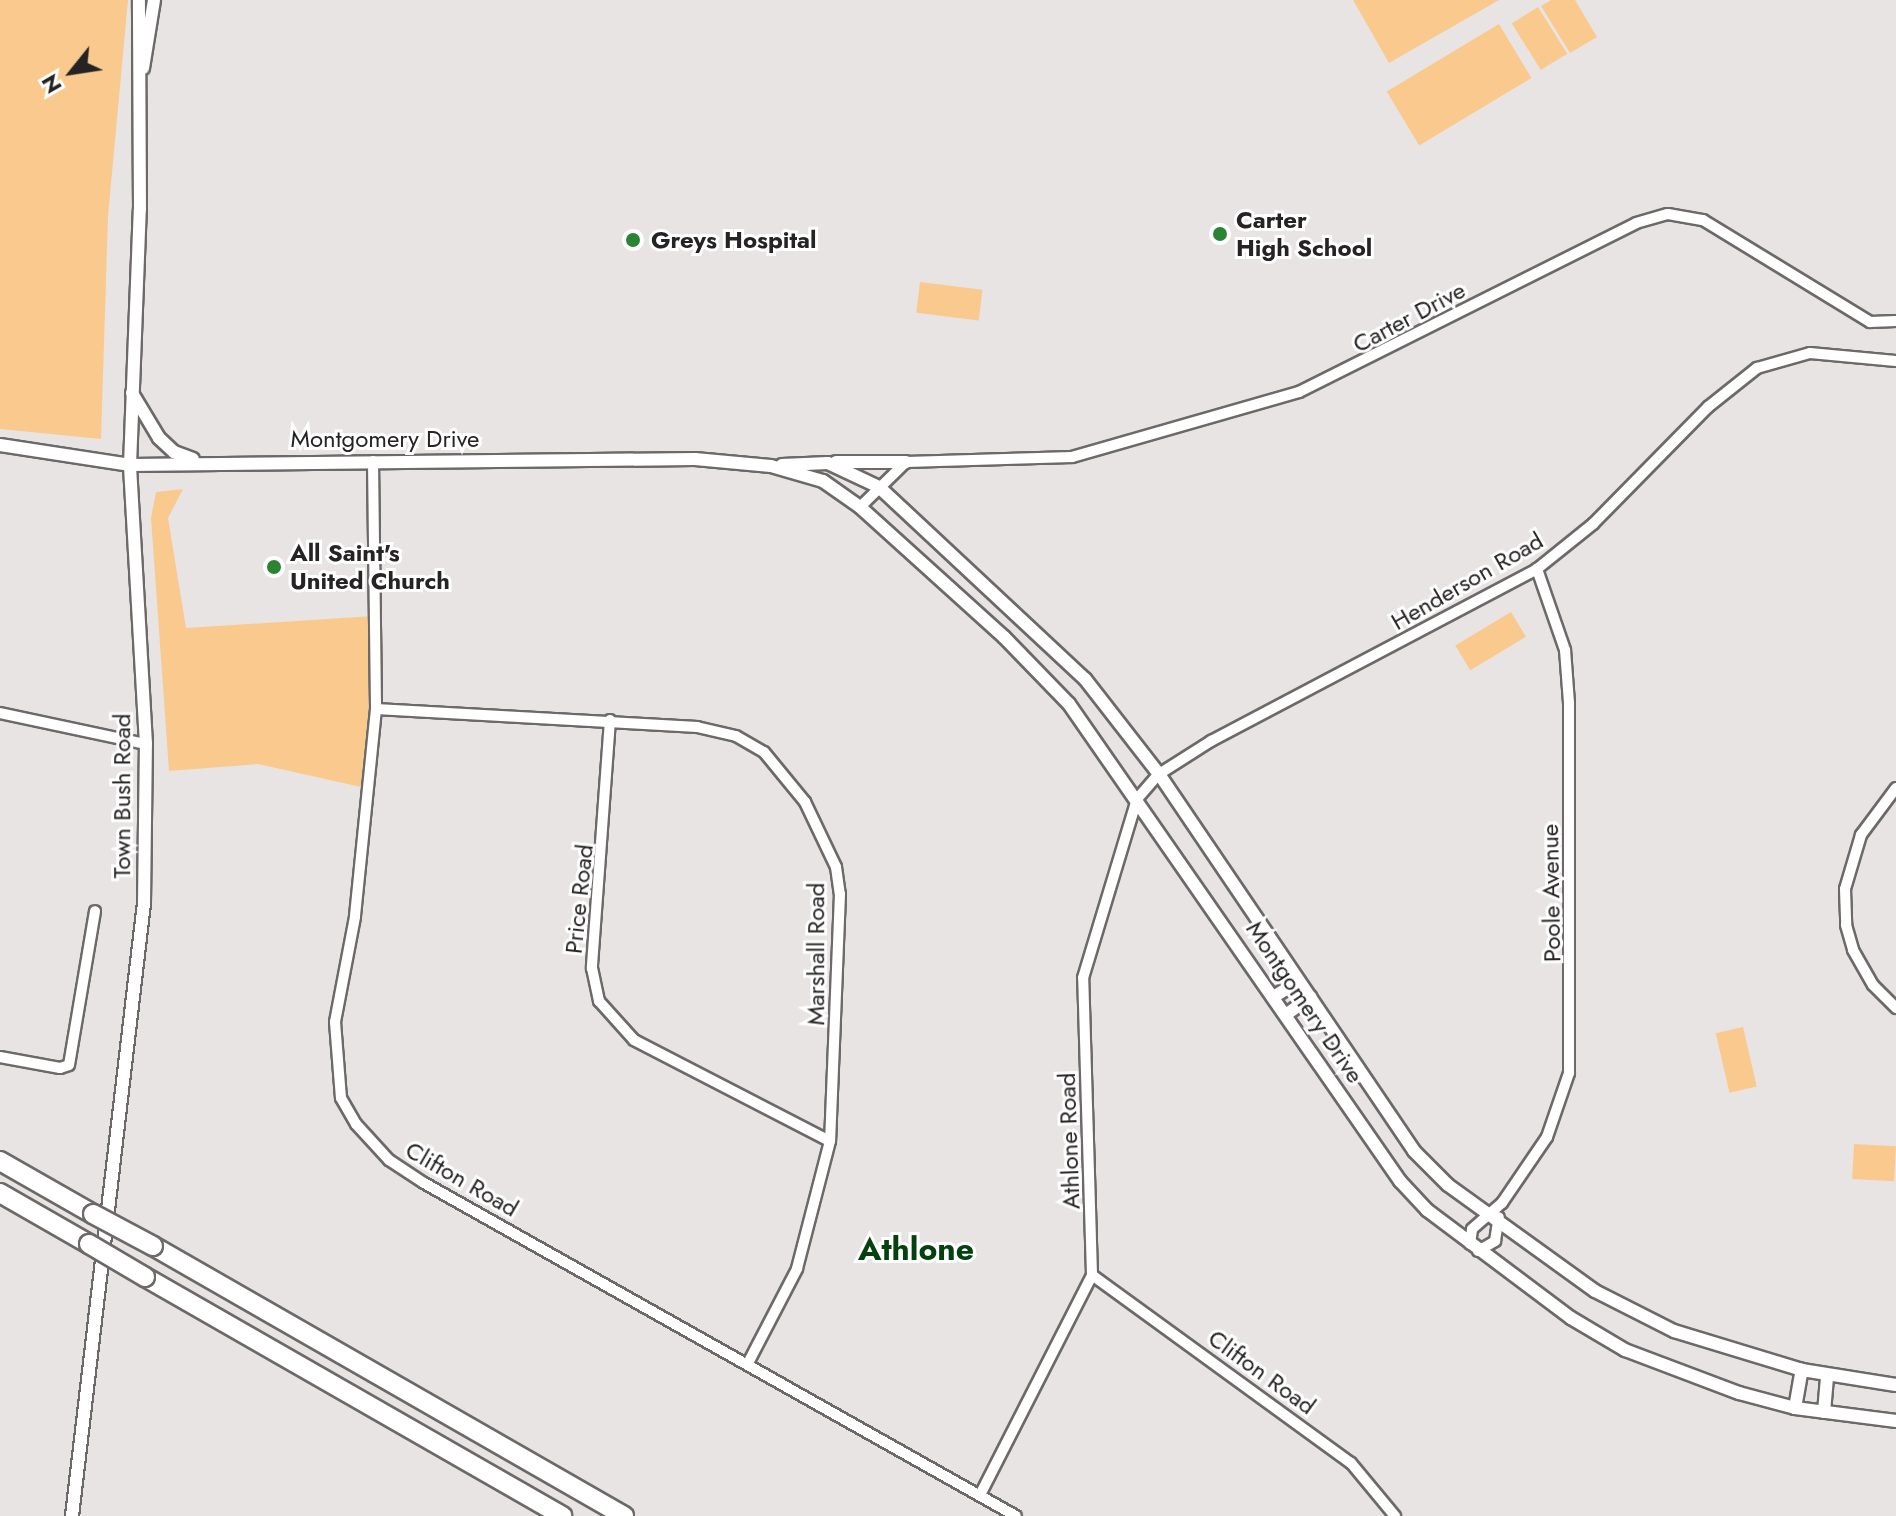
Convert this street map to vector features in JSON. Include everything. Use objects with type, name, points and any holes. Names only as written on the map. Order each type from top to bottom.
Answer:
[{"type":"highway","points":[[0,1161],[624,1516]]},
{"type":"highway","points":[[0,1193],[562,1516]]},
{"type":"street","name":"Town Bush Road","points":[[72,1516],[135,1004],[144,903],[146,744],[130,465],[142,71],[139,0]]},
{"type":"street","name":"Town Bush Road","points":[[142,71],[154,0]]},
{"type":"street","name":"Carter Drive","points":[[906,462],[1072,457],[1237,413],[1351,370],[1636,223],[1668,214],[1703,220],[1870,322],[1896,321]]},
{"type":"street","name":"Henderson Road","points":[[1159,774],[1211,741],[1537,569],[1593,524],[1708,407],[1757,368],[1810,353],[1896,361]]},
{"type":"street","points":[[131,390],[159,438],[174,452],[199,461]]},
{"type":"street","name":"Montgomery Drive","points":[[0,445],[130,465],[199,461],[695,459],[771,466],[828,463],[879,487],[1085,679],[1159,774],[1414,1151],[1448,1185],[1619,1305],[1714,1347],[1802,1370],[1896,1385]]},
{"type":"street","name":"Clifton Road","points":[[373,461],[376,709],[355,917],[335,1022],[341,1098],[389,1160],[1016,1516]]},
{"type":"street","points":[[828,463],[906,462]]},
{"type":"street","points":[[860,507],[906,462]]},
{"type":"street","name":"Montgomery Drive","points":[[771,466],[812,476],[860,507],[1004,637],[1069,704],[1275,996],[1400,1181],[1474,1248],[1625,1350],[1683,1375],[1795,1408],[1896,1421]]},
{"type":"street","name":"Poole Avenue","points":[[1494,1217],[1495,1241],[1474,1248],[1472,1229],[1494,1217],[1547,1137],[1563,1103],[1572,1034],[1565,650],[1537,569]]},
{"type":"street","points":[[1004,637],[1019,616]]},
{"type":"street","points":[[1024,657],[1042,636]]},
{"type":"street","name":"Marshall Road","points":[[376,709],[610,720],[736,736],[764,752],[790,781],[824,835],[840,894],[830,1141],[797,1269],[748,1363]]},
{"type":"street","points":[[0,713],[146,744]]},
{"type":"street","name":"Price Road","points":[[610,720],[606,827],[592,968],[599,1001],[634,1040],[830,1141]]},
{"type":"street","name":"Athlone Road","points":[[980,1495],[1092,1275],[1083,978],[1137,799],[1159,774]]},
{"type":"street","points":[[1896,788],[1861,835],[1845,889],[1846,925],[1853,950],[1873,985],[1896,1008]]},
{"type":"street","points":[[0,1057],[60,1068],[69,1065],[95,911]]},
{"type":"street","points":[[1275,996],[1299,981]]},
{"type":"street","points":[[1287,1014],[1310,997]]},
{"type":"street","name":"Clifton Road","points":[[1092,1275],[1351,1463],[1395,1516]]},
{"type":"street","points":[[1795,1408],[1802,1370]]},
{"type":"street","points":[[1824,1412],[1827,1375]]},
{"type":"shaded area","points":[[0,0],[128,0],[108,216],[101,439],[0,429]]},
{"type":"shaded area","points":[[1353,0],[1499,0],[1389,63]]},
{"type":"shaded area","points":[[1551,0],[1575,0],[1597,37],[1570,53],[1541,6]]},
{"type":"shaded area","points":[[1538,7],[1567,54],[1541,70],[1512,23]]},
{"type":"shaded area","points":[[1499,24],[1531,78],[1419,145],[1387,91]]},
{"type":"shaded area","points":[[920,282],[983,290],[979,320],[916,313]]},
{"type":"shaded area","points":[[183,489],[168,518],[186,628],[374,616],[370,789],[258,764],[169,771],[151,518],[156,492]]},
{"type":"shaded area","points":[[1511,612],[1526,637],[1470,670],[1455,645]]},
{"type":"shaded area","points":[[1743,1027],[1757,1086],[1729,1093],[1716,1033]]},
{"type":"shaded area","points":[[1854,1144],[1896,1146],[1894,1181],[1852,1179]]},
{"type":"place","name":"Carter High School","points":[[1220,234]]},
{"type":"place","name":"Greys Hospital","points":[[633,240]]},
{"type":"place","name":"All Saint's United Church","points":[[274,567]]},
{"type":"district","name":"Athlone","points":[[916,1249]]}]
